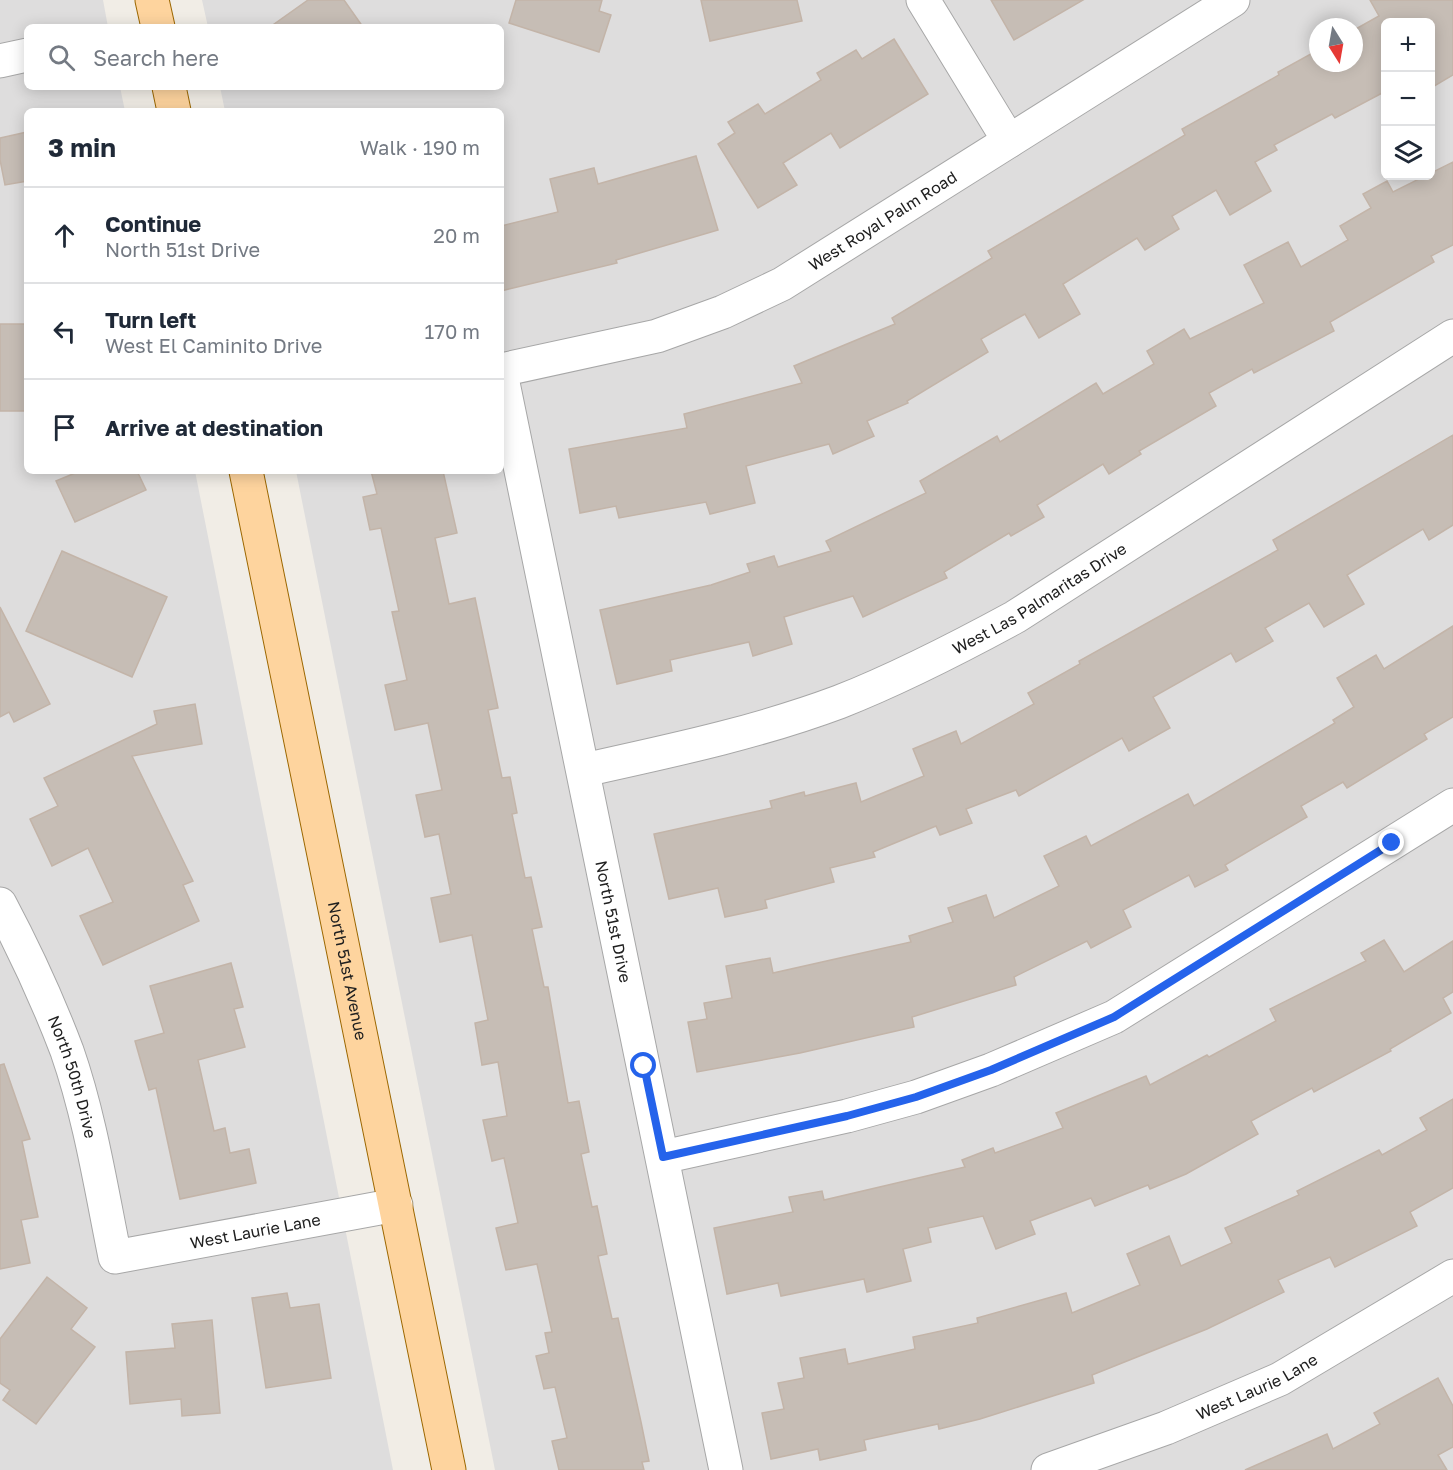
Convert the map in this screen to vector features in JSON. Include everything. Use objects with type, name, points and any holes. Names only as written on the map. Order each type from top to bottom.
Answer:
[{"type":"main road","points":[[170,90],[173,108]]},
{"type":"main road","name":"North 51st Avenue","points":[[247,474],[448,1470]]},
{"type":"street","points":[[923,0],[1009,141]]},
{"type":"street","name":"West Royal Palm Road","points":[[504,371],[657,336],[723,312],[782,284],[1233,0]]},
{"type":"street","points":[[0,61],[24,56]]},
{"type":"street","name":"West Las Palmaritas Drive","points":[[584,770],[721,739],[838,702],[958,648],[1015,617],[1453,336]]},
{"type":"street","name":"North 51st Drive","points":[[504,386],[726,1470]]},
{"type":"street","points":[[663,1157],[847,1116],[916,1097],[991,1070],[1114,1017],[1453,805]]},
{"type":"street","name":"North 50th Drive","points":[[0,904],[42,991],[67,1052],[87,1118],[116,1257]]},
{"type":"street","name":"West Laurie Lane","points":[[116,1257],[396,1205]]},
{"type":"street","name":"West Laurie Lane","points":[[1048,1470],[1166,1428],[1280,1379],[1453,1276]]},
{"type":"shaded area","points":[[0,0],[103,0],[107,24],[24,24],[24,90],[121,90],[124,108],[24,108],[24,474],[196,474],[393,1470],[0,1470]]},
{"type":"shaded area","points":[[202,0],[1453,0],[1453,1470],[495,1470],[297,474],[504,474],[504,108],[224,108],[221,90],[504,90],[504,24],[207,24]]},
{"type":"building","points":[[308,0],[344,0],[361,24],[274,24]]},
{"type":"building","points":[[516,0],[602,0],[599,11],[611,15],[599,52],[509,23]]},
{"type":"building","points":[[701,0],[797,0],[802,21],[710,41]]},
{"type":"building","points":[[991,0],[1083,0],[1014,40]]},
{"type":"building","points":[[1370,0],[1453,0],[1453,75],[1435,86],[1435,18],[1381,18],[1381,94],[1335,118],[1332,114],[1274,145],[1277,150],[1255,162],[1271,191],[1230,215],[1216,190],[1172,216],[1179,229],[1145,250],[1137,238],[1063,284],[1080,314],[1039,338],[1025,314],[981,339],[988,352],[907,401],[908,403],[867,421],[874,436],[833,454],[829,444],[746,466],[755,503],[710,514],[706,502],[619,518],[616,506],[580,513],[569,449],[687,428],[684,414],[802,383],[794,366],[895,324],[892,318],[992,258],[988,251],[1185,135],[1182,129],[1279,75],[1278,72],[1309,55],[1309,72],[1363,72],[1363,25],[1379,16]]},
{"type":"building","points":[[894,39],[928,94],[840,148],[831,133],[783,163],[797,185],[758,208],[718,144],[735,133],[728,122],[758,104],[765,114],[821,80],[817,73],[856,50],[862,59]]},
{"type":"building","points":[[24,133],[24,182],[5,185],[0,160],[0,138]]},
{"type":"building","points":[[696,156],[718,230],[616,260],[617,263],[504,290],[504,225],[558,212],[550,179],[594,168],[598,184]]},
{"type":"building","points":[[1453,162],[1453,245],[1431,256],[1434,262],[1330,322],[1334,331],[1254,373],[1252,369],[1209,393],[1216,406],[1139,451],[1141,454],[1109,474],[1103,464],[1037,505],[1044,517],[1011,536],[1009,533],[944,572],[947,578],[863,617],[853,596],[784,617],[792,644],[753,656],[749,642],[670,660],[672,671],[617,684],[600,610],[711,585],[750,572],[747,564],[774,556],[778,567],[831,551],[826,541],[926,493],[920,481],[997,436],[1000,442],[1096,383],[1103,394],[1154,364],[1147,351],[1184,329],[1190,339],[1264,303],[1244,265],[1288,242],[1301,267],[1348,240],[1340,226],[1371,208],[1363,194],[1387,181],[1393,192],[1417,180],[1435,180],[1435,171]]},
{"type":"building","points":[[0,324],[24,324],[24,411],[0,411]]},
{"type":"building","points":[[1453,435],[1453,525],[1429,540],[1423,529],[1347,575],[1364,604],[1324,627],[1309,603],[1265,628],[1273,641],[1236,662],[1231,653],[1153,697],[1170,728],[1129,751],[1122,738],[1019,796],[1016,790],[966,809],[972,823],[940,835],[936,826],[873,852],[875,857],[830,868],[834,882],[765,900],[767,908],[725,917],[718,888],[669,899],[654,834],[772,808],[770,801],[804,792],[805,796],[856,783],[861,802],[924,776],[913,749],[956,731],[961,744],[1034,704],[1028,693],[1080,664],[1079,661],[1278,550],[1273,540]]},
{"type":"building","points":[[73,474],[138,474],[146,490],[75,522],[56,481]]},
{"type":"building","points":[[372,474],[444,474],[457,533],[435,538],[449,604],[475,598],[498,708],[488,710],[502,778],[510,777],[517,813],[512,814],[525,878],[531,877],[542,927],[532,929],[544,987],[548,987],[568,1103],[579,1101],[589,1152],[581,1154],[592,1207],[597,1206],[607,1254],[598,1256],[612,1319],[618,1318],[641,1422],[649,1461],[642,1462],[644,1470],[559,1470],[552,1441],[567,1438],[555,1387],[544,1389],[536,1356],[549,1353],[545,1333],[552,1332],[537,1264],[506,1270],[496,1228],[518,1223],[504,1158],[492,1161],[483,1120],[507,1116],[498,1062],[482,1065],[475,1023],[488,1020],[472,935],[440,942],[431,898],[451,894],[439,834],[425,837],[416,795],[442,790],[428,723],[395,730],[385,685],[407,680],[392,612],[399,611],[381,528],[370,530],[363,497],[377,494]]},
{"type":"building","points":[[62,551],[167,597],[132,677],[26,631]]},
{"type":"building","points":[[0,607],[50,704],[14,722],[9,712],[0,717]]},
{"type":"building","points":[[1453,626],[1453,717],[1424,734],[1427,739],[1347,788],[1343,782],[1301,806],[1307,817],[1225,865],[1228,870],[1195,887],[1189,875],[1123,910],[1131,927],[1091,948],[1087,941],[1014,977],[1016,985],[912,1017],[914,1027],[800,1053],[697,1072],[688,1022],[707,1019],[704,1003],[732,998],[726,966],[770,958],[773,973],[911,942],[909,936],[953,922],[948,908],[986,895],[994,918],[1059,886],[1044,856],[1086,836],[1091,846],[1188,794],[1194,806],[1335,723],[1333,720],[1354,707],[1337,678],[1376,655],[1384,669]]},
{"type":"building","points":[[195,704],[202,744],[132,756],[193,881],[183,885],[199,921],[103,965],[80,916],[113,902],[88,848],[52,866],[30,819],[58,806],[44,778],[157,724],[154,711]]},
{"type":"building","points":[[1384,940],[1404,972],[1453,941],[1453,992],[1443,998],[1451,1013],[1390,1049],[1391,1051],[1314,1092],[1312,1088],[1251,1121],[1258,1134],[1186,1174],[1150,1189],[1148,1185],[1095,1206],[1091,1198],[1030,1221],[1035,1234],[996,1249],[983,1216],[928,1228],[931,1242],[903,1249],[911,1281],[867,1292],[864,1279],[781,1296],[778,1283],[727,1294],[714,1228],[793,1212],[789,1197],[822,1191],[824,1200],[965,1167],[962,1160],[993,1148],[995,1153],[1063,1128],[1056,1113],[1146,1076],[1150,1085],[1207,1055],[1209,1057],[1276,1021],[1270,1009],[1366,961],[1361,953]]},
{"type":"building","points":[[231,963],[243,1007],[234,1009],[245,1047],[198,1060],[214,1131],[225,1128],[230,1153],[249,1149],[256,1183],[180,1199],[156,1088],[149,1090],[135,1041],[164,1033],[150,986]]},
{"type":"building","points":[[4,1064],[30,1139],[22,1141],[38,1217],[21,1220],[30,1263],[0,1269],[0,1065]]},
{"type":"building","points":[[1453,1099],[1453,1188],[1410,1212],[1417,1226],[1335,1267],[1330,1257],[1278,1280],[1284,1292],[1207,1329],[1092,1375],[1094,1383],[980,1419],[939,1429],[938,1424],[864,1440],[866,1450],[820,1460],[818,1449],[771,1459],[762,1413],[784,1409],[778,1383],[804,1378],[800,1358],[845,1349],[848,1364],[915,1349],[913,1337],[978,1323],[977,1318],[1066,1293],[1072,1313],[1140,1285],[1127,1254],[1169,1236],[1181,1266],[1232,1243],[1225,1228],[1299,1195],[1297,1191],[1379,1150],[1382,1155],[1427,1130],[1420,1118]]},
{"type":"building","points":[[47,1277],[87,1308],[71,1329],[95,1347],[36,1424],[3,1400],[10,1390],[0,1383],[0,1339]]},
{"type":"building","points":[[287,1293],[290,1308],[319,1304],[331,1378],[266,1388],[252,1298]]},
{"type":"building","points":[[212,1320],[220,1413],[182,1416],[181,1399],[130,1404],[126,1352],[175,1348],[172,1324]]},
{"type":"building","points":[[1438,1378],[1453,1406],[1453,1447],[1438,1455],[1447,1470],[1245,1470],[1327,1434],[1333,1449],[1380,1424],[1374,1413]]},
{"type":"route","points":[[644,1066],[663,1157],[847,1116],[916,1097],[991,1070],[1114,1017],[1392,843]]}]
